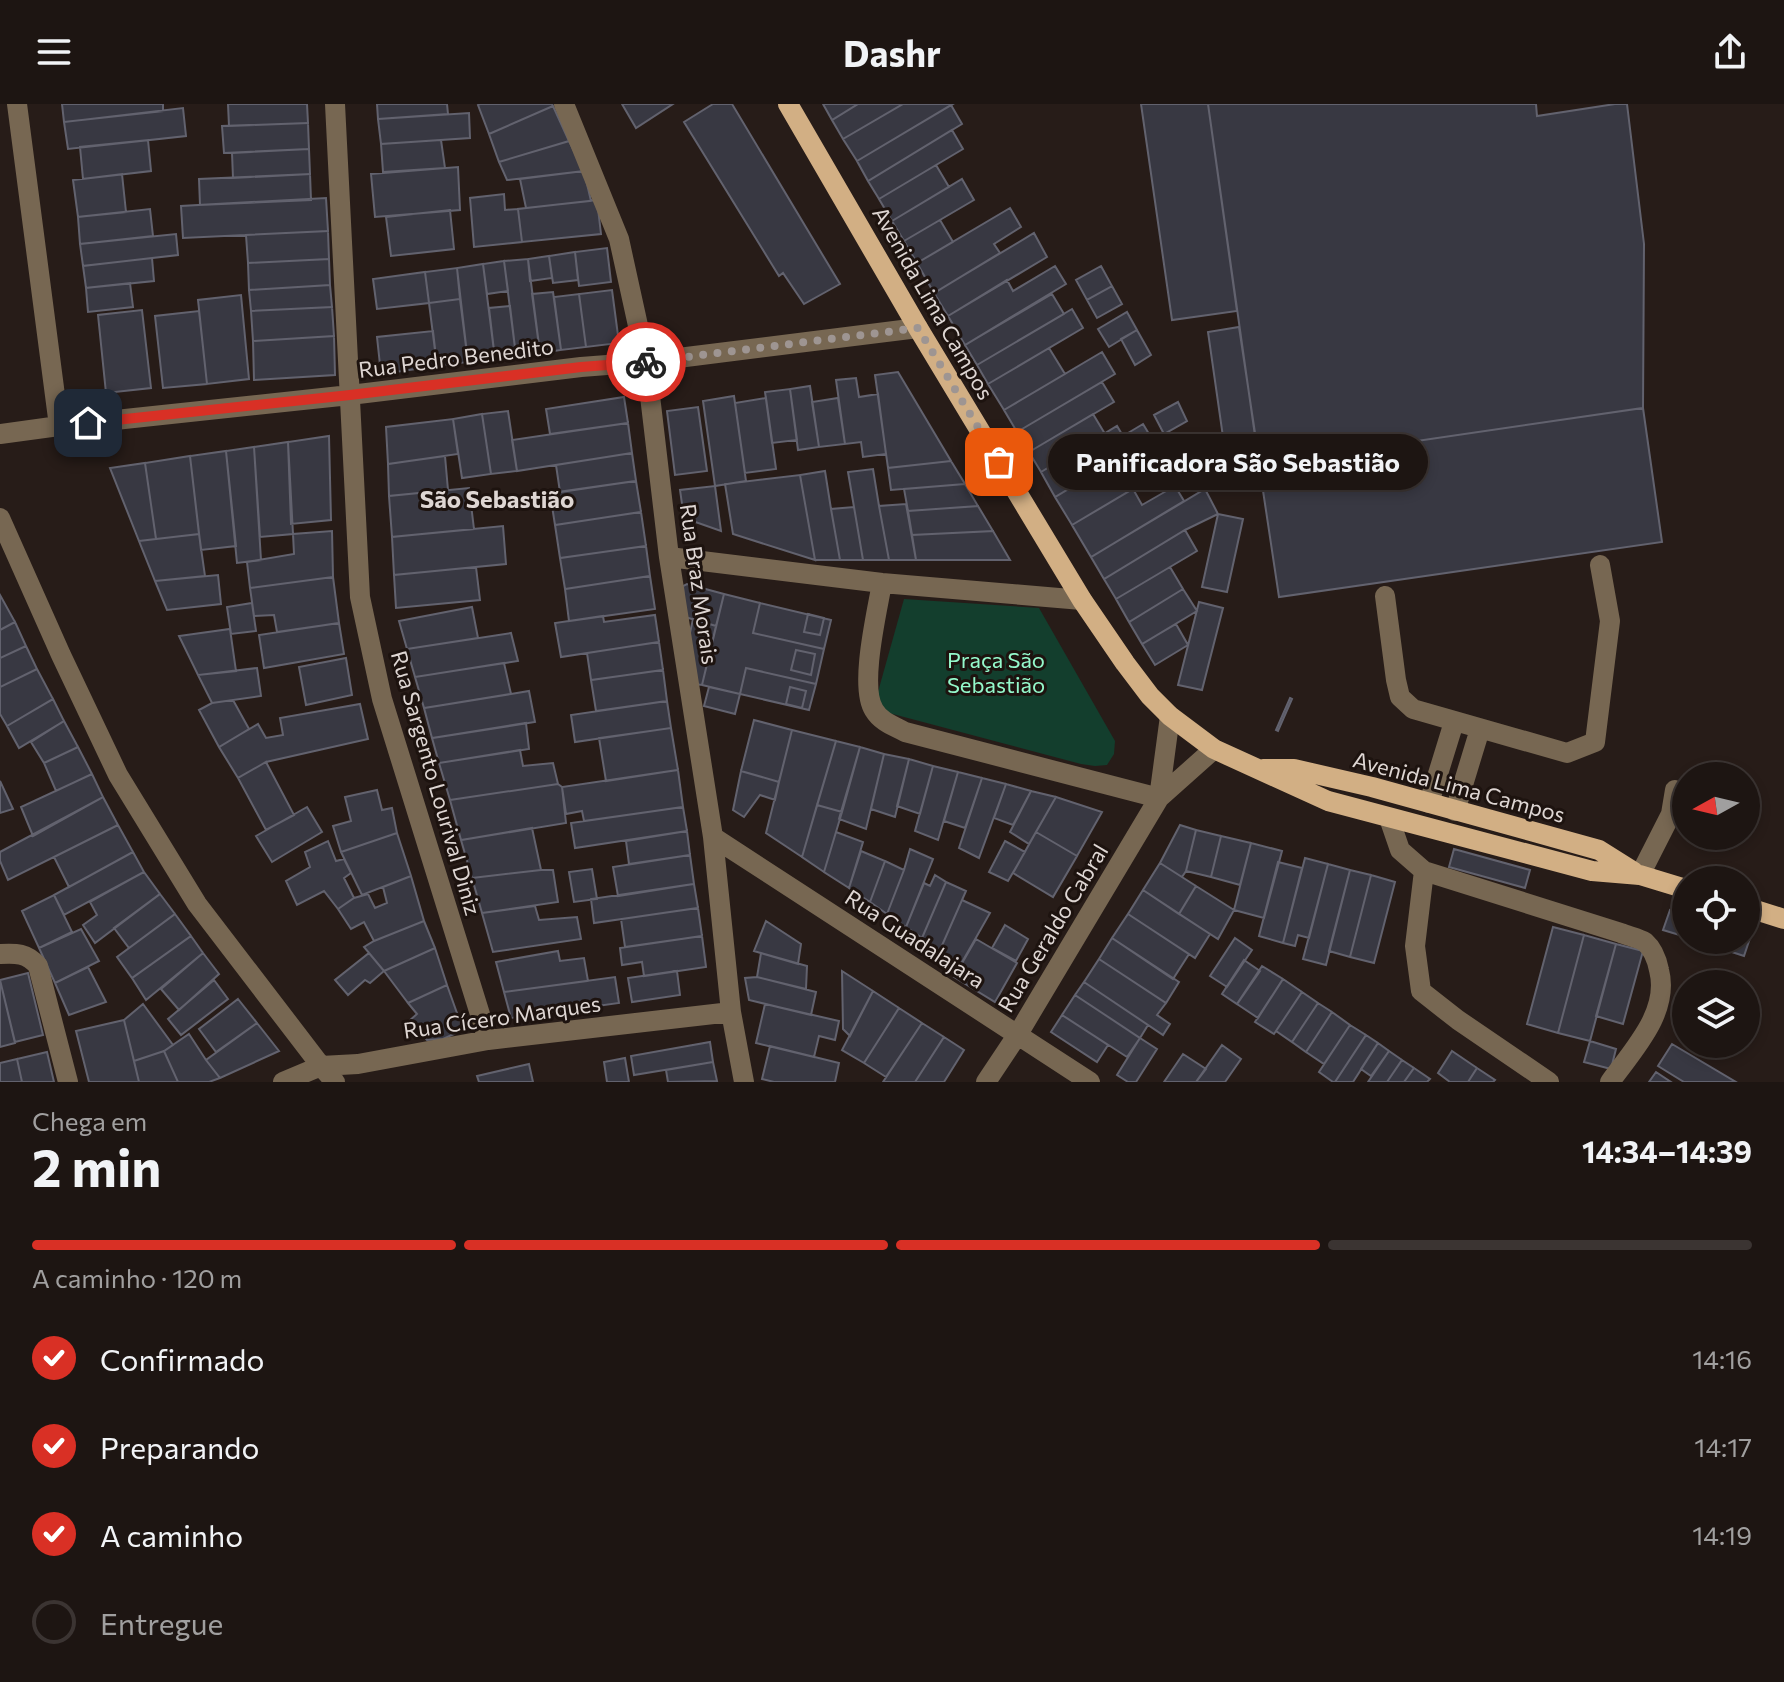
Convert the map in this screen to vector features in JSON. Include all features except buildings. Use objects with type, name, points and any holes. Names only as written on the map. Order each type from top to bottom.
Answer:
[{"type":"main road","name":"Avenida Lima Campos","points":[[788,104],[1082,600],[1150,696],[1170,716],[1214,749],[1328,801],[1592,871],[1640,875],[1672,884]]},
{"type":"main road","name":"Avenida Lima Campos","points":[[1259,769],[1294,769],[1372,787],[1599,850],[1640,875]]},
{"type":"main road","points":[[1431,829],[1446,824],[1455,811]]},
{"type":"main road","points":[[1760,911],[1784,919]]},
{"type":"street","points":[[17,104],[59,426]]},
{"type":"street","name":"Rua Sargento Lourival Diniz","points":[[335,104],[360,597],[382,699],[488,1040]]},
{"type":"street","name":"Rua Braz Morais","points":[[564,104],[619,239],[646,362],[669,557],[713,837],[731,1012],[744,1082]]},
{"type":"street","name":"Rua Pedro Benedito","points":[[0,434],[646,362],[918,328]]},
{"type":"street","points":[[0,518],[118,775],[197,904],[335,1082]]},
{"type":"street","points":[[669,557],[882,583],[1082,600]]},
{"type":"street","points":[[1385,596],[1400,697],[1413,709],[1567,753],[1595,742],[1610,621],[1600,565]]},
{"type":"street","points":[[882,583],[868,671],[872,709],[884,722],[905,732],[1159,798]]},
{"type":"street","name":"Rua Geraldo Cabral","points":[[1159,798],[1170,716]]},
{"type":"street","points":[[1429,803],[1454,722]]},
{"type":"street","points":[[1455,811],[1480,729]]},
{"type":"street","name":"Rua Geraldo Cabral","points":[[986,1082],[1159,798],[1214,749]]},
{"type":"street","points":[[1640,875],[1672,808]]},
{"type":"street","points":[[1389,818],[1400,850],[1424,871],[1645,942],[1656,957],[1662,979],[1659,1002],[1651,1024],[1610,1082]]},
{"type":"street","name":"Rua Guadalajara","points":[[713,837],[1090,1082]]},
{"type":"street","points":[[1424,871],[1415,946],[1421,991],[1549,1082]]},
{"type":"street","points":[[0,954],[14,953],[31,958],[38,966],[68,1082]]},
{"type":"street","name":"Rua Cícero Marques","points":[[283,1082],[321,1066],[358,1064],[488,1040],[731,1012]]},
{"type":"green space","name":"Praça São Sebastião","points":[[904,599],[1039,608],[1115,741],[1114,754],[1107,765],[1081,764],[889,713],[876,699]]},
{"type":"way so far","points":[[646,362],[918,328],[999,462]]},
{"type":"place","name":"Panificadora São Sebastião","points":[[999,462]]},
{"type":"district","name":"São Sebastião","points":[[497,500]]},
{"type":"route","points":[[88,423],[646,362]]}]
